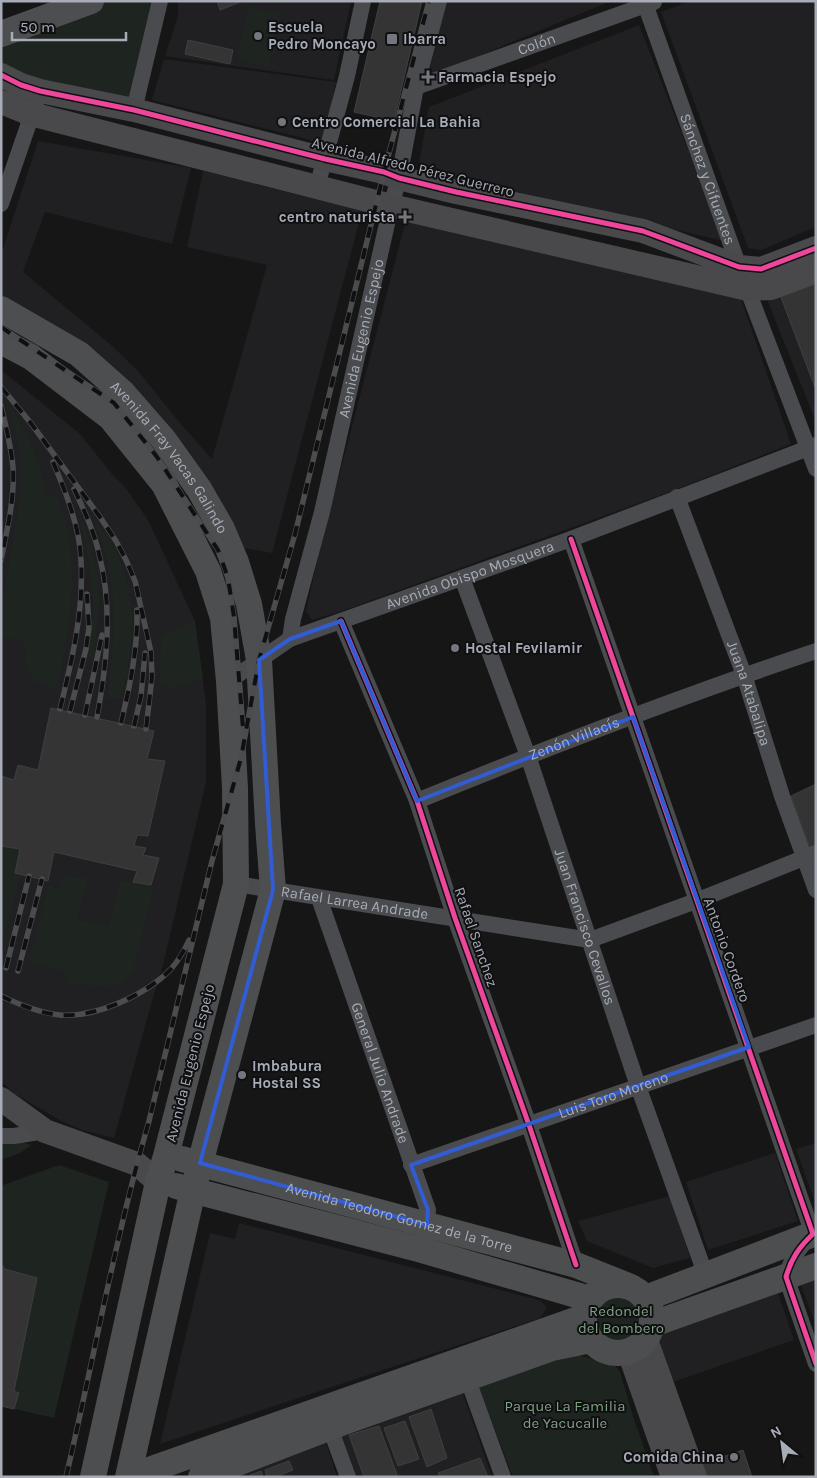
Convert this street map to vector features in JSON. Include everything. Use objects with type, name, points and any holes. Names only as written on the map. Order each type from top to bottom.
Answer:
[{"type":"main road","points":[[1,34],[91,1]]},
{"type":"main road","name":"Avenida Fray Vacas Galindo","points":[[1,309],[79,354],[123,393],[164,440],[199,489],[222,529],[236,562],[250,604],[259,660]]},
{"type":"main road","name":"Avenida Fray Vacas Galindo","points":[[1,341],[31,357],[112,418],[164,484],[208,571],[223,618],[229,681]]},
{"type":"main road","points":[[259,660],[273,890],[193,1190],[129,1477],[193,1470],[326,1418],[464,1369],[588,1319],[604,1288],[617,1284],[638,1292],[652,1310],[643,1339]]},
{"type":"main road","name":"Avenida Eugenio Espejo","points":[[93,1477],[158,1182],[236,884],[235,788],[229,681]]},
{"type":"main road","name":"Avenida Teodoro Gomez de la Torre","points":[[166,1156],[200,1163],[425,1237],[588,1319]]},
{"type":"main road","name":"Avenida Teodoro Gomez de la Torre","points":[[158,1182],[425,1237],[576,1265],[638,1292]]},
{"type":"main road","points":[[638,1292],[706,1276],[814,1233]]},
{"type":"main road","points":[[588,1319],[600,1349],[613,1354],[643,1339],[786,1277],[816,1266]]},
{"type":"street","points":[[134,110],[160,1]]},
{"type":"street","points":[[318,187],[347,76],[363,1]]},
{"type":"street","name":"Avenida Eugenio Espejo","points":[[290,639],[293,619],[322,512],[391,206],[399,178],[416,87],[439,1]]},
{"type":"street","name":"Colón","points":[[416,87],[648,2]]},
{"type":"street","name":"Sánchez y Cifuentes","points":[[648,2],[739,267],[812,446],[816,469]]},
{"type":"street","name":"Avenida Alfredo Pérez Guerrero","points":[[1,75],[21,85],[40,91],[134,110],[475,196],[643,231],[739,267],[761,269],[816,248]]},
{"type":"street","points":[[1,204],[40,91]]},
{"type":"street","points":[[1,102],[31,114],[391,206],[748,289],[771,288],[816,271]]},
{"type":"street","name":"Avenida Obispo Mosquera","points":[[290,639],[571,539],[812,446]]},
{"type":"street","name":"Juana Atabalipa","points":[[677,497],[810,856],[816,890]]},
{"type":"street","name":"Antonio Cordero","points":[[571,539],[696,901],[814,1233]]},
{"type":"street","name":"Juan Francisco Cevallos","points":[[462,578],[528,756],[638,1086],[706,1276]]},
{"type":"street","name":"Rafael Sanchez","points":[[341,621],[417,801],[455,918],[529,1125],[576,1265]]},
{"type":"street","points":[[229,681],[290,639]]},
{"type":"street","name":"Zenón Villacís","points":[[417,801],[528,756],[744,675],[816,651]]},
{"type":"street","name":"Rafael Larrea Andrade","points":[[236,884],[590,940],[810,856]]},
{"type":"street","name":"General Julio Andrade","points":[[319,898],[428,1210],[425,1237]]},
{"type":"street","name":"Luis Toro Moreno","points":[[411,1165],[816,1025]]},
{"type":"street","points":[[1,1099],[45,1131],[137,1164],[158,1182]]},
{"type":"street","points":[[1,1136],[45,1131]]},
{"type":"street","points":[[137,1164],[166,1156]]},
{"type":"street","points":[[814,1233],[800,1246],[789,1264],[786,1277],[816,1364]]},
{"type":"street","points":[[643,1339],[673,1477]]},
{"type":"street","points":[[643,1339],[695,1477]]},
{"type":"street","points":[[464,1369],[503,1477]]},
{"type":"street","points":[[326,1418],[348,1477]]},
{"type":"highlighted area","points":[[341,621],[417,801],[633,717],[749,1047],[411,1165],[428,1210],[427,1225],[200,1163],[273,890],[259,660],[290,639]]},
{"type":"shaded area","name":"Escuela Pedro Moncayo","points":[[178,1],[351,1],[334,80],[165,56],[178,16]]},
{"type":"shaded area","points":[[445,1],[611,1],[428,77]]},
{"type":"shaded area","points":[[690,1],[816,1],[816,227],[761,250],[748,248],[661,12]]},
{"type":"shaded area","points":[[639,25],[724,241],[418,170],[429,107]]},
{"type":"shaded area","name":"Centro Comercial La Bahia","points":[[164,59],[336,82],[323,143],[152,100]]},
{"type":"shaded area","points":[[38,141],[191,168],[172,244],[45,212],[23,272],[111,345],[138,371],[212,459],[267,265],[187,247],[203,171],[362,211],[272,553],[244,548],[206,480],[1,298],[1,255]]},
{"type":"shaded area","points":[[406,220],[740,296],[791,444],[667,493],[342,611],[312,620],[306,611],[321,545]]},
{"type":"shaded area","points":[[816,278],[816,422],[766,297]]},
{"type":"shaded area","points":[[1,370],[80,434],[125,487],[148,520],[195,621],[206,705],[206,782],[162,969],[114,1138],[82,1130],[61,1121],[15,1094],[1,1081]]},
{"type":"shaded area","points":[[816,1143],[816,1205],[796,1149]]},
{"type":"shaded area","points":[[775,1153],[798,1221],[708,1250],[686,1182]]},
{"type":"shaded area","points":[[670,1196],[690,1258],[653,1268],[587,1241],[578,1221]]},
{"type":"shaded area","points":[[239,1223],[539,1300],[547,1307],[542,1316],[537,1319],[160,1444],[210,1233],[235,1239]]},
{"type":"shaded area","points":[[816,1270],[816,1326],[798,1277]]},
{"type":"shaded area","points":[[776,1287],[794,1340],[673,1382],[655,1329]]},
{"type":"shaded area","points":[[463,1394],[492,1477],[355,1477],[340,1437]]},
{"type":"shaded area","points":[[325,1440],[337,1477],[226,1477]]},
{"type":"green space","points":[[106,1],[154,1],[130,103],[27,79],[1,67],[1,42]]},
{"type":"green space","points":[[248,7],[279,12],[268,67],[237,61]]},
{"type":"green space","points":[[8,402],[20,422],[42,473],[45,496],[56,494],[69,542],[72,591],[67,640],[58,689],[45,686],[34,680],[28,672],[25,663],[27,649],[21,640],[1,638],[4,595],[20,488],[19,450]]},
{"type":"green space","points":[[76,503],[98,579],[99,608],[93,661],[88,659],[93,613],[93,593],[88,554]]},
{"type":"green space","points":[[94,518],[118,558],[124,572],[131,602],[131,641],[122,698],[107,699],[112,651],[113,602],[108,563]]},
{"type":"green space","points":[[195,621],[203,679],[169,690],[166,684],[160,685],[161,637]]},
{"type":"green space","points":[[1,846],[20,849],[15,872],[21,874],[1,946]]},
{"type":"green space","points":[[63,875],[88,879],[77,920],[109,926],[120,881],[154,887],[136,962],[124,980],[108,986],[67,983],[64,971],[29,961],[49,884],[56,889]]},
{"type":"green space","points":[[17,1141],[32,1145],[20,1153],[1,1160],[1,1143]]},
{"type":"green space","points":[[59,1165],[109,1182],[54,1418],[14,1409],[19,1393],[14,1391],[37,1278],[5,1269],[1,1264],[1,1190],[3,1185]]},
{"type":"green space","name":"Redondel del Bombero","points":[[615,1294],[625,1294],[634,1298],[642,1306],[646,1320],[642,1334],[634,1342],[625,1346],[615,1346],[606,1342],[598,1334],[594,1325],[594,1315],[598,1306],[606,1298]]},
{"type":"green space","name":"Parque La Familia de Yacucalle","points":[[565,1349],[578,1355],[614,1364],[620,1372],[654,1477],[513,1477],[477,1383]]},
{"type":"building","points":[[217,1],[243,1],[220,10]]},
{"type":"building","name":"Ibarra","points":[[380,1],[422,1],[394,121],[354,112]]},
{"type":"building","points":[[188,40],[233,50],[230,64],[185,54]]},
{"type":"building","points":[[816,278],[816,390],[779,292]]},
{"type":"building","points":[[51,708],[154,731],[147,759],[165,761],[148,836],[137,835],[134,846],[146,848],[143,855],[159,858],[151,885],[133,882],[137,871],[54,852],[48,881],[15,873],[20,849],[1,846],[1,776],[14,780],[18,765],[38,770]]},
{"type":"building","points":[[816,784],[816,849],[811,852],[791,796]]},
{"type":"building","points":[[1,1264],[5,1269],[37,1278],[14,1391],[19,1393],[14,1409],[1,1406]]},
{"type":"building","points":[[431,1409],[447,1458],[427,1467],[409,1417]]},
{"type":"building","points":[[405,1421],[419,1459],[398,1466],[384,1428]]},
{"type":"building","points":[[379,1426],[398,1477],[364,1477],[349,1435]]},
{"type":"building","name":"Comida China","points":[[743,1450],[752,1477],[706,1477],[702,1464]]},
{"type":"building","points":[[480,1458],[488,1477],[440,1477],[438,1473]]},
{"type":"building","points":[[289,1461],[293,1470],[275,1477],[267,1477],[265,1470]]},
{"type":"building","points":[[261,1471],[263,1477],[251,1477],[250,1475]]},
{"type":"railway","points":[[66,1477],[126,1209],[212,861],[241,758],[259,660],[295,534],[384,172],[429,1]]},
{"type":"railway","points":[[1,327],[114,403],[157,457],[218,550],[228,578],[234,617],[243,728]]},
{"type":"railway","points":[[1,387],[30,422],[100,517],[116,541],[135,581],[151,652],[152,677],[146,729]]},
{"type":"railway","points":[[1,406],[13,467],[10,514],[1,560]]},
{"type":"railway","points":[[53,462],[75,523],[81,561],[79,617],[73,654],[60,709]]},
{"type":"railway","points":[[74,489],[94,537],[106,595],[106,656],[97,717]]},
{"type":"railway","points":[[70,711],[86,649],[89,628],[87,594]]},
{"type":"railway","points":[[121,723],[135,653],[137,610]]},
{"type":"railway","points":[[85,715],[102,635]]},
{"type":"railway","points":[[134,726],[141,696],[145,653]]},
{"type":"railway","points":[[6,968],[29,876]]},
{"type":"railway","points":[[18,971],[42,879]]},
{"type":"railway","points":[[1,996],[30,1008],[60,1015],[89,1013],[104,1009],[134,996],[160,979],[171,969],[189,940]]},
{"type":"cycle path","points":[[1,75],[21,85],[40,91],[134,110],[325,159],[384,172],[399,178],[456,192],[643,231],[739,267],[761,269],[816,248]]},
{"type":"cycle path","points":[[571,539],[813,1234],[796,1254],[786,1277],[816,1364]]},
{"type":"cycle path","points":[[341,621],[417,801],[455,918],[529,1125],[576,1265]]},
{"type":"place","name":"Escuela Pedro Moncayo","points":[[258,36]]},
{"type":"place","name":"Ibarra","points":[[392,39]]},
{"type":"place","name":"Farmacia Espejo","points":[[428,77]]},
{"type":"place","name":"Centro Comercial La Bahia","points":[[282,122]]},
{"type":"place","name":"centro naturista","points":[[405,217]]},
{"type":"place","name":"Hostal Fevilamir","points":[[455,648]]},
{"type":"place","name":"Imbabura Hostal SS","points":[[242,1075]]},
{"type":"place","name":"Comida China","points":[[734,1457]]}]
